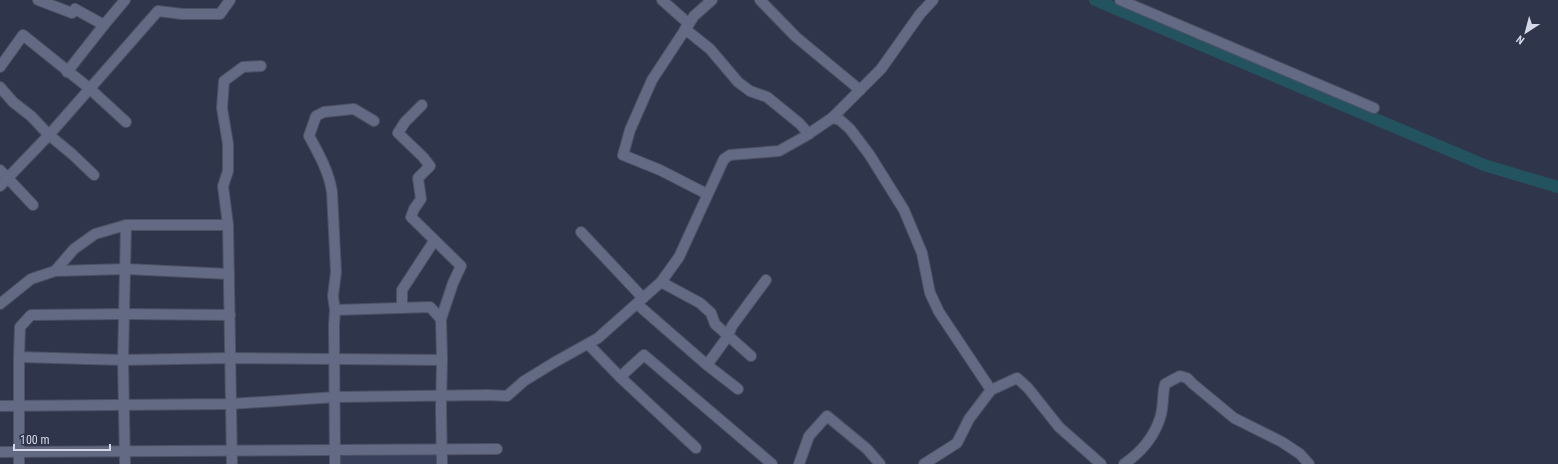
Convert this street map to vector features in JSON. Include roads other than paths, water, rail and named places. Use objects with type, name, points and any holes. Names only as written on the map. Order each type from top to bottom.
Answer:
[{"type":"street","points":[[38,0],[72,13],[75,9],[104,26]]},
{"type":"street","points":[[67,72],[124,0]]},
{"type":"street","points":[[0,186],[49,135],[158,11],[182,14],[220,14],[230,0]]},
{"type":"street","points":[[662,0],[710,50],[738,82],[750,91],[767,97],[799,123],[809,134]]},
{"type":"street","points":[[707,194],[660,170],[623,155],[630,130],[652,80],[694,16],[712,0]]},
{"type":"street","points":[[760,0],[796,37],[860,90]]},
{"type":"street","points":[[0,406],[230,404],[336,397],[507,396],[524,380],[598,338],[661,282],[679,257],[724,159],[730,155],[779,151],[809,134],[832,118],[881,69],[920,14],[933,0]]},
{"type":"street","points":[[1120,0],[1374,108]]},
{"type":"street","points":[[0,67],[12,53],[23,35],[67,72],[89,88],[126,122]]},
{"type":"street","points":[[232,464],[228,225],[223,186],[228,171],[228,144],[222,108],[224,81],[243,67],[261,66]]},
{"type":"street","points":[[0,87],[13,102],[31,116],[49,135],[94,175]]},
{"type":"street","points":[[422,104],[405,122],[398,133],[423,157],[430,166],[418,178],[421,199],[414,209],[411,217],[434,241],[462,266],[453,283],[441,319],[442,464]]},
{"type":"street","points":[[336,464],[336,397],[334,359],[335,310],[333,296],[336,272],[330,180],[321,159],[308,136],[316,116],[324,112],[354,109],[374,121]]},
{"type":"street","points":[[832,118],[840,120],[850,129],[869,154],[904,210],[922,253],[930,293],[939,312],[991,390]]},
{"type":"street","points":[[0,170],[33,205]]},
{"type":"street","points":[[54,270],[74,249],[95,234],[126,225],[228,225]]},
{"type":"street","points":[[125,464],[123,360],[126,225]]},
{"type":"street","points":[[580,232],[640,301],[707,364],[738,389]]},
{"type":"street","points":[[402,308],[402,290],[434,241]]},
{"type":"street","points":[[0,304],[31,279],[54,270],[126,269],[229,274]]},
{"type":"street","points":[[707,364],[728,336],[732,326],[766,280]]},
{"type":"street","points":[[661,282],[700,303],[711,313],[715,324],[751,356]]},
{"type":"street","points":[[335,310],[430,307],[441,319]]},
{"type":"street","points":[[19,464],[20,327],[31,315],[230,315]]},
{"type":"street","points":[[588,344],[620,377],[696,448]]},
{"type":"street","points":[[620,377],[644,355],[772,464]]},
{"type":"street","points":[[19,357],[123,360],[230,358],[442,360]]},
{"type":"street","points":[[1124,464],[1139,452],[1150,438],[1160,418],[1164,384],[1180,376],[1187,378],[1234,418],[1282,442],[1300,454],[1310,464]]},
{"type":"street","points":[[924,464],[957,443],[969,419],[991,390],[1017,378],[1028,388],[1059,427],[1101,464]]},
{"type":"street","points":[[798,464],[809,436],[827,416],[880,464]]},
{"type":"street","points":[[0,452],[125,450],[232,451],[498,449]]},
{"type":"waterway","points":[[1095,0],[1484,165],[1558,187]]}]
